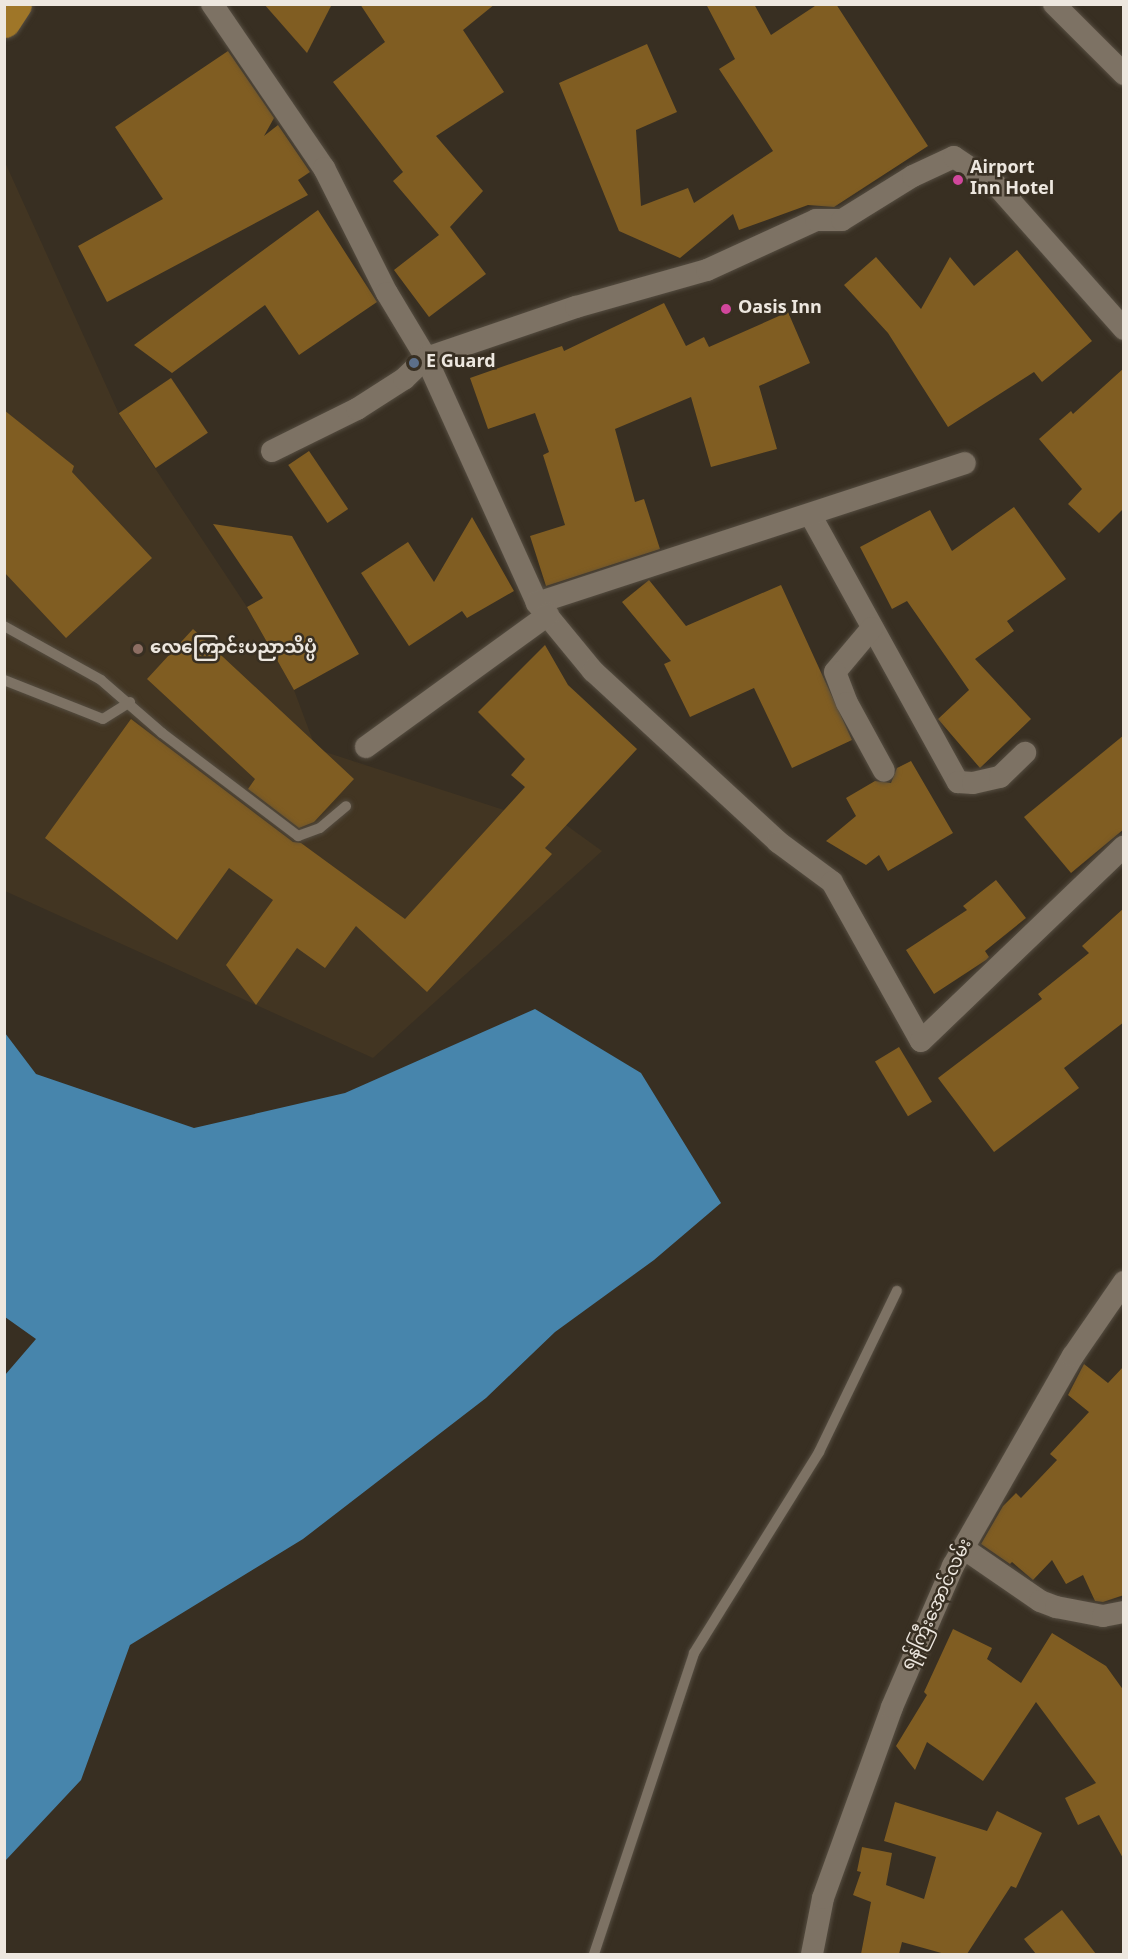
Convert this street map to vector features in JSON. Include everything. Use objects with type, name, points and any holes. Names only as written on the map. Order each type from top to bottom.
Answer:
[{"type":"main road","points":[[4,21],[15,4]]},
{"type":"street","points":[[212,4],[324,168],[387,293],[426,358],[543,609],[593,671],[778,842],[832,882],[921,1041],[1124,846]]},
{"type":"street","points":[[1054,4],[1124,74]]},
{"type":"street","points":[[272,451],[357,409],[404,379],[426,358],[576,308],[707,270],[816,220],[842,220],[913,176],[954,157],[997,186],[1124,329]]},
{"type":"street","points":[[366,747],[543,609],[965,463]]},
{"type":"street","points":[[811,516],[958,782],[973,783],[1000,777],[1025,753]]},
{"type":"street","points":[[872,628],[835,672],[847,703],[884,771]]},
{"type":"street","name":"ရန်ကြီးအောင်လမ်း","points":[[812,1954],[823,1898],[892,1707],[963,1548],[1072,1356],[1124,1282]]},
{"type":"street","points":[[963,1548],[1040,1601],[1056,1607],[1122,1617]]},
{"type":"lane","points":[[4,626],[101,680],[130,702],[162,733],[298,836],[320,828],[346,806]]},
{"type":"lane","points":[[4,680],[103,719],[130,702]]},
{"type":"lane","points":[[594,1954],[694,1653],[819,1452],[897,1291]]},
{"type":"shaded area","name":"လေကြောင်းပညာသိပ္ပံ","points":[[4,160],[119,414],[247,607],[294,690],[316,749],[504,810],[566,825],[602,851],[373,1058],[5,891]]},
{"type":"water","points":[[535,1009],[641,1073],[721,1203],[654,1260],[555,1332],[486,1398],[303,1539],[130,1645],[81,1780],[5,1861],[5,1375],[36,1339],[5,1317],[5,1033],[36,1074],[194,1128],[345,1093]]},
{"type":"building","points":[[264,4],[332,4],[307,53]]},
{"type":"building","points":[[360,4],[495,4],[463,30],[504,92],[436,136],[483,191],[450,227],[486,274],[429,317],[394,270],[439,235],[393,181],[403,172],[333,82],[385,42]]},
{"type":"building","points":[[706,4],[754,4],[771,35],[818,4],[836,4],[928,146],[834,207],[808,205],[739,230],[733,214],[680,258],[619,231],[559,83],[647,44],[677,112],[636,130],[641,206],[688,188],[694,203],[773,151],[719,69],[735,59]]},
{"type":"building","points":[[228,51],[274,118],[264,136],[278,125],[310,172],[298,180],[308,195],[107,302],[78,246],[163,199],[115,127]]},
{"type":"building","points":[[318,210],[377,302],[299,355],[265,305],[172,373],[134,345]]},
{"type":"building","points":[[1017,250],[1092,341],[1042,382],[1034,372],[948,427],[888,333],[844,285],[876,257],[921,309],[950,257],[974,286]]},
{"type":"building","points":[[664,303],[686,346],[704,337],[709,347],[788,312],[810,363],[759,386],[777,449],[711,467],[691,397],[615,429],[635,502],[644,499],[660,549],[546,586],[530,536],[565,525],[543,455],[549,452],[535,413],[488,429],[470,378],[562,346],[564,351]]},
{"type":"building","points":[[1124,368],[1124,508],[1099,533],[1068,504],[1082,489],[1039,439],[1071,411],[1073,414]]},
{"type":"building","points":[[171,378],[208,433],[156,468],[119,413]]},
{"type":"building","points":[[4,410],[74,466],[72,472],[152,558],[66,638],[4,572]]},
{"type":"building","points":[[309,451],[348,509],[327,523],[288,465]]},
{"type":"building","points":[[1014,507],[1066,579],[1007,621],[1014,631],[975,659],[1031,719],[980,768],[938,719],[969,690],[907,601],[892,609],[860,547],[930,510],[952,551]]},
{"type":"building","points":[[472,517],[514,591],[467,618],[462,611],[409,646],[361,573],[408,542],[434,582]]},
{"type":"building","points":[[213,524],[292,536],[359,654],[294,690],[247,607],[263,598]]},
{"type":"building","points":[[649,580],[686,626],[781,585],[852,740],[792,768],[754,688],[690,717],[664,664],[671,661],[622,602]]},
{"type":"building","points":[[193,629],[354,779],[314,822],[299,828],[248,789],[255,779],[147,679]]},
{"type":"building","points":[[545,645],[568,685],[637,749],[545,848],[552,854],[427,992],[356,926],[325,968],[297,948],[256,1005],[226,965],[273,900],[229,868],[177,940],[45,838],[131,719],[293,842],[301,843],[405,919],[525,787],[511,775],[525,759],[478,712]]},
{"type":"building","points":[[1124,735],[1124,829],[1071,873],[1024,817]]},
{"type":"building","points":[[911,761],[953,833],[888,871],[879,855],[866,865],[826,841],[856,816],[846,798],[875,781],[891,783],[897,768]]},
{"type":"building","points":[[996,880],[1026,918],[985,951],[989,957],[986,960],[934,994],[906,950],[967,910],[963,906]]},
{"type":"building","points":[[1124,908],[1124,1022],[1064,1068],[1079,1088],[994,1152],[938,1078],[1042,999],[1038,994],[1089,953],[1082,946]]},
{"type":"building","points":[[899,1047],[932,1102],[908,1116],[875,1061]]},
{"type":"building","points":[[1084,1364],[1108,1383],[1124,1366],[1124,1595],[1103,1602],[1095,1601],[1083,1575],[1066,1584],[1052,1560],[1033,1580],[1012,1562],[1010,1564],[981,1544],[1003,1506],[1016,1493],[1021,1498],[1057,1460],[1050,1454],[1089,1412],[1068,1395]]},
{"type":"building","points":[[953,1629],[992,1648],[987,1659],[1021,1683],[1052,1633],[1106,1666],[1124,1691],[1124,1860],[1099,1815],[1078,1825],[1065,1798],[1096,1783],[1036,1702],[983,1781],[927,1742],[915,1770],[896,1746],[927,1695],[924,1692]]},
{"type":"building","points":[[895,1802],[987,1831],[997,1811],[1042,1833],[1016,1888],[1011,1886],[967,1954],[945,1954],[902,1942],[899,1954],[861,1954],[871,1902],[853,1895],[861,1872],[857,1871],[862,1847],[892,1853],[886,1885],[924,1899],[936,1857],[884,1841]]},
{"type":"building","points":[[1062,1910],[1096,1954],[1036,1954],[1024,1939]]},
{"type":"place","name":"Airport Inn Hotel","points":[[958,180]]},
{"type":"place","name":"Oasis Inn","points":[[726,309]]},
{"type":"place","name":"E Guard","points":[[414,363]]},
{"type":"place","name":"လေကြောင်းပညာသိပ္ပံ","points":[[138,649]]}]
